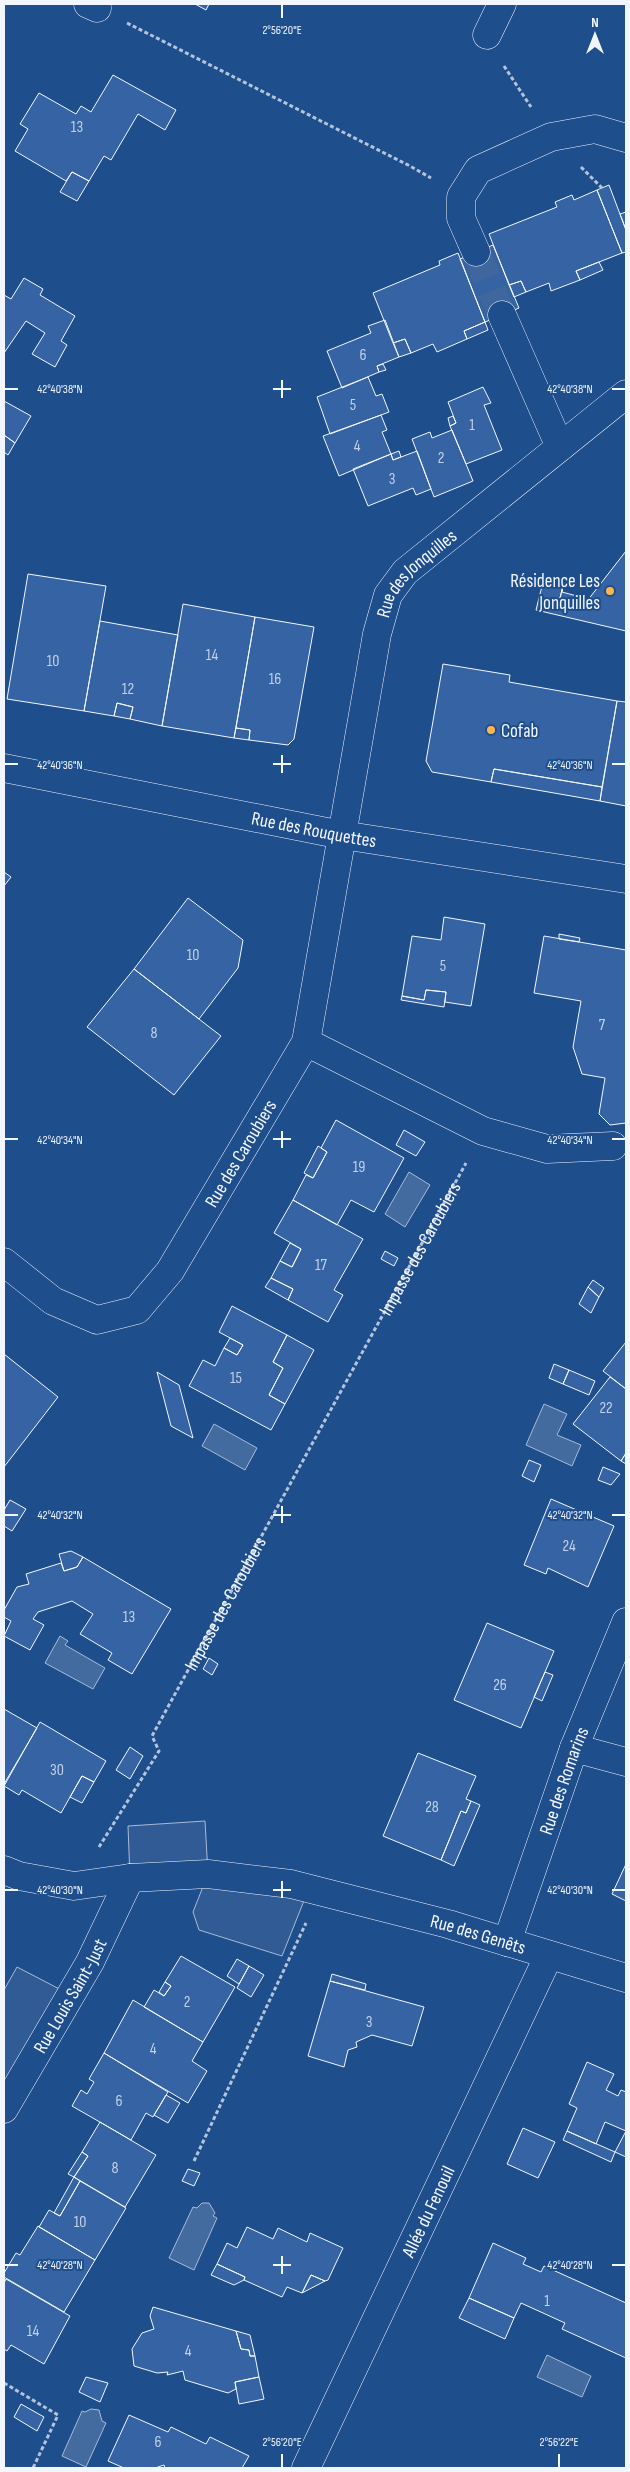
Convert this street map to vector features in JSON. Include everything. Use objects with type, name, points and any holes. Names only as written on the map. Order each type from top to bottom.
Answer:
[{"type":"street","points":[[486,35],[502,4]]},
{"type":"street","points":[[476,252],[461,218],[461,197],[478,170],[551,137],[595,128],[626,138]]},
{"type":"street","points":[[502,315],[560,447]]},
{"type":"street","name":"Rue des Jonquilles","points":[[342,835],[377,634],[388,595],[405,572],[626,394]]},
{"type":"street","name":"Rue des Rouquettes","points":[[4,768],[342,835],[626,879]]},
{"type":"street","name":"Rue des Caroubiers","points":[[4,1262],[52,1301],[97,1320],[137,1310],[170,1271],[306,1042],[342,835]]},
{"type":"street","points":[[306,1042],[483,1131],[547,1149],[613,1146]]},
{"type":"street","name":"Rue des Romarins","points":[[508,1942],[574,1748],[626,1622]]},
{"type":"street","points":[[574,1748],[626,1762]]},
{"type":"street","name":"Rue des Genêts","points":[[4,1870],[19,1876],[74,1886],[130,1878],[208,1874],[291,1884],[508,1942],[626,1978]]},
{"type":"street","name":"Rue Louis Saint-Just","points":[[4,2109],[90,1962],[130,1878]]},
{"type":"street","name":"Allée du Fenouil","points":[[306,2468],[549,1954]]},
{"type":"path","points":[[93,6],[410,166]]},
{"type":"path","points":[[500,59],[551,137]]},
{"type":"path","name":"Impasse des Caroubiers","points":[[74,1886],[159,1751],[152,1736],[483,1131]]},
{"type":"path","points":[[194,2160],[325,1892]]},
{"type":"path","points":[[4,2384],[58,2415],[33,2468]]},
{"type":"shaded area","points":[[409,1172],[430,1185],[405,1227],[385,1214]]},
{"type":"shaded area","points":[[544,1404],[567,1414],[557,1435],[581,1445],[572,1466],[526,1445]]},
{"type":"shaded area","points":[[214,1424],[257,1448],[245,1470],[202,1446]]},
{"type":"shaded area","points":[[60,1636],[68,1641],[65,1645],[105,1668],[93,1689],[45,1663]]},
{"type":"shaded area","points":[[205,1821],[208,1874],[130,1878],[128,1826]]},
{"type":"shaded area","points":[[208,1874],[309,1888],[282,1956],[199,1930],[193,1912]]},
{"type":"shaded area","points":[[17,1967],[69,1994],[4,2109],[4,1990]]},
{"type":"shaded area","points":[[202,2203],[209,2203],[215,2213],[213,2216],[217,2218],[194,2270],[169,2258],[193,2207],[197,2208]]},
{"type":"shaded area","points":[[547,2355],[591,2376],[582,2397],[537,2377]]},
{"type":"shaded area","points":[[91,2409],[99,2410],[102,2421],[106,2423],[86,2467],[62,2456],[82,2411],[85,2412]]},
{"type":"building","points":[[195,4],[209,4],[206,10]]},
{"type":"building","points":[[113,75],[176,110],[165,130],[138,114],[111,160],[104,156],[89,181],[72,172],[66,181],[15,151],[28,129],[20,124],[39,93],[76,114],[81,106],[91,112]]},
{"type":"building","points":[[72,172],[89,181],[77,201],[60,192]]},
{"type":"building","points":[[609,185],[626,230],[626,252],[622,253],[597,190]]},
{"type":"building","points":[[597,190],[622,253],[576,271],[580,280],[551,291],[549,283],[526,292],[521,281],[509,285],[489,234],[557,207],[555,202],[572,195],[574,200]]},
{"type":"building","points":[[626,212],[626,230],[620,214]]},
{"type":"building","points":[[493,245],[519,308],[485,322],[460,259]]},
{"type":"building","points":[[458,253],[485,322],[464,331],[467,339],[437,352],[433,344],[411,353],[405,339],[393,343],[373,293],[440,265],[439,261]]},
{"type":"building","points":[[599,262],[603,270],[580,280],[576,271]]},
{"type":"building","points":[[24,278],[43,289],[40,295],[75,316],[61,341],[67,345],[55,367],[32,354],[45,333],[26,321],[4,353],[4,295],[11,299]]},
{"type":"building","points":[[521,281],[526,292],[514,297],[509,285]]},
{"type":"building","points":[[385,320],[399,357],[377,366],[379,372],[342,388],[327,351],[371,333],[368,326]]},
{"type":"building","points":[[485,322],[488,330],[467,339],[464,331]]},
{"type":"building","points":[[405,339],[411,353],[399,357],[393,343]]},
{"type":"building","points":[[383,364],[386,370],[379,372],[377,366]]},
{"type":"building","points":[[368,377],[376,396],[382,394],[389,412],[330,434],[317,397]]},
{"type":"building","points":[[483,387],[491,403],[484,405],[502,450],[466,464],[450,426],[456,423],[448,402]]},
{"type":"building","points":[[4,401],[31,416],[15,443],[4,435]]},
{"type":"building","points":[[381,415],[387,430],[382,432],[391,454],[339,476],[323,436]]},
{"type":"building","points":[[453,416],[456,423],[450,426],[448,418]]},
{"type":"building","points":[[452,430],[473,481],[434,497],[412,439],[430,432],[432,438]]},
{"type":"building","points":[[4,435],[15,443],[8,455],[4,452]]},
{"type":"building","points":[[399,451],[401,457],[393,460],[391,454]]},
{"type":"building","points":[[417,451],[431,489],[416,495],[413,488],[368,506],[353,469],[391,454],[393,460]]},
{"type":"building","name":"Résidence Les Jonquilles","points":[[626,551],[626,631],[536,610],[544,578],[564,582],[560,598],[584,605]]},
{"type":"building","points":[[28,574],[106,586],[84,711],[7,699]]},
{"type":"building","points":[[564,582],[562,592],[588,599],[583,605],[560,598]]},
{"type":"building","points":[[183,604],[255,617],[234,738],[162,726]]},
{"type":"building","points":[[255,617],[314,627],[294,739],[288,745],[249,740],[250,730],[236,728]]},
{"type":"building","points":[[100,621],[178,635],[162,726],[130,719],[133,707],[117,703],[114,716],[84,711]]},
{"type":"building","points":[[443,664],[510,675],[509,682],[617,701],[602,787],[494,769],[491,782],[432,772],[426,761]]},
{"type":"building","points":[[617,701],[626,702],[626,806],[600,801]]},
{"type":"building","points":[[117,703],[133,707],[130,719],[114,716]]},
{"type":"building","points":[[236,728],[250,730],[249,740],[234,738]]},
{"type":"building","points":[[494,769],[602,787],[600,801],[491,782]]},
{"type":"building","points":[[4,872],[11,877],[4,886]]},
{"type":"building","points":[[188,898],[243,940],[238,968],[199,1019],[134,969]]},
{"type":"building","points":[[444,917],[485,924],[471,1006],[445,1002],[446,992],[426,990],[424,1000],[402,996],[412,936],[441,940]]},
{"type":"building","points":[[559,934],[580,938],[579,942],[559,939]]},
{"type":"building","points":[[544,936],[626,950],[626,1123],[610,1125],[599,1114],[605,1078],[582,1074],[573,1047],[581,1001],[534,993]]},
{"type":"building","points":[[134,969],[221,1036],[174,1095],[87,1027]]},
{"type":"building","points":[[426,990],[446,992],[444,1007],[401,1000],[402,996],[424,1000]]},
{"type":"building","points":[[336,1120],[404,1158],[374,1212],[351,1200],[337,1225],[293,1200],[306,1175],[313,1178],[327,1152],[321,1148]]},
{"type":"building","points":[[404,1130],[425,1142],[416,1156],[396,1145]]},
{"type":"building","points":[[318,1146],[327,1152],[313,1178],[304,1173]]},
{"type":"building","points":[[293,1200],[363,1239],[334,1290],[343,1295],[328,1322],[288,1300],[293,1289],[271,1278],[280,1261],[292,1267],[301,1249],[274,1233]]},
{"type":"building","points":[[290,1243],[301,1249],[292,1267],[280,1261]]},
{"type":"building","points":[[385,1251],[398,1258],[394,1266],[381,1259]]},
{"type":"building","points":[[271,1278],[293,1289],[288,1300],[265,1287]]},
{"type":"building","points":[[593,1280],[604,1288],[599,1297],[588,1287]]},
{"type":"building","points":[[588,1287],[599,1297],[591,1313],[579,1304]]},
{"type":"building","points":[[232,1306],[287,1335],[273,1362],[283,1368],[269,1395],[285,1404],[271,1430],[189,1386],[203,1360],[215,1366],[224,1348],[237,1355],[243,1345],[219,1332]]},
{"type":"building","points":[[287,1335],[314,1350],[285,1404],[269,1395],[283,1368],[273,1362]]},
{"type":"building","points":[[230,1338],[243,1345],[237,1355],[224,1348]]},
{"type":"building","points":[[626,1342],[626,1389],[603,1371]]},
{"type":"building","points":[[4,1354],[58,1397],[4,1467]]},
{"type":"building","points":[[554,1364],[569,1370],[563,1384],[549,1378]]},
{"type":"building","points":[[569,1370],[595,1381],[589,1395],[563,1384]]},
{"type":"building","points":[[157,1372],[179,1385],[193,1438],[171,1426]]},
{"type":"building","points":[[610,1377],[626,1389],[626,1453],[621,1461],[573,1424]]},
{"type":"building","points":[[626,1453],[626,1464],[621,1461]]},
{"type":"building","points":[[529,1460],[541,1465],[534,1482],[522,1476]]},
{"type":"building","points":[[603,1467],[620,1474],[611,1485],[598,1480]]},
{"type":"building","points":[[551,1499],[614,1526],[588,1587],[548,1568],[546,1574],[524,1565]]},
{"type":"building","points":[[10,1500],[26,1509],[12,1531],[4,1526],[4,1510]]},
{"type":"building","points":[[71,1551],[83,1557],[77,1567],[64,1571],[59,1554]]},
{"type":"building","points":[[83,1557],[171,1609],[132,1674],[108,1660],[112,1653],[80,1634],[93,1614],[72,1601],[38,1612],[33,1619],[44,1625],[30,1650],[4,1636],[11,1621],[4,1617],[4,1610],[17,1587],[29,1584],[26,1574],[61,1563],[64,1571],[77,1567]]},
{"type":"building","points":[[487,1623],[554,1651],[521,1728],[454,1700]]},
{"type":"building","points":[[209,1658],[218,1664],[212,1675],[203,1669]]},
{"type":"building","points":[[545,1672],[553,1675],[542,1701],[534,1697]]},
{"type":"building","points":[[4,1709],[37,1728],[4,1784]]},
{"type":"building","points":[[40,1722],[106,1761],[94,1782],[82,1776],[61,1813],[22,1790],[19,1795],[4,1786]]},
{"type":"building","points":[[130,1747],[143,1756],[130,1779],[116,1770]]},
{"type":"building","points":[[418,1753],[476,1776],[466,1799],[471,1801],[466,1813],[461,1811],[441,1860],[383,1836]]},
{"type":"building","points":[[82,1776],[94,1782],[82,1803],[70,1797]]},
{"type":"building","points":[[471,1801],[480,1805],[454,1866],[441,1860],[461,1811],[466,1813]]},
{"type":"building","points":[[626,1864],[626,1901],[612,1894]]},
{"type":"building","points":[[181,1956],[235,1987],[203,2042],[144,2007],[154,1990],[164,1996],[171,1986],[165,1982]]},
{"type":"building","points":[[237,1959],[249,1966],[239,1984],[227,1976]]},
{"type":"building","points":[[249,1966],[264,1975],[251,1997],[237,1988]]},
{"type":"building","points":[[332,1974],[366,1984],[365,1990],[330,1981]]},
{"type":"building","points":[[330,1981],[424,2007],[412,2046],[372,2035],[356,2042],[357,2047],[348,2050],[344,2067],[308,2056]]},
{"type":"building","points":[[165,1982],[171,1986],[164,1996],[159,1992]]},
{"type":"building","points":[[133,2000],[203,2042],[192,2061],[207,2071],[188,2103],[104,2053]]},
{"type":"building","points":[[104,2053],[168,2092],[153,2117],[146,2113],[131,2140],[72,2106],[81,2090],[87,2094],[94,2082],[89,2079]]},
{"type":"building","points":[[587,2062],[614,2074],[606,2090],[618,2096],[621,2090],[626,2092],[626,2131],[605,2122],[596,2144],[567,2131],[577,2108],[569,2104]]},
{"type":"building","points":[[166,2095],[180,2103],[168,2123],[154,2115]]},
{"type":"building","points":[[100,2122],[156,2155],[125,2207],[74,2177],[88,2156],[82,2152]]},
{"type":"building","points":[[523,2128],[555,2142],[538,2178],[507,2164]]},
{"type":"building","points":[[567,2131],[615,2152],[611,2162],[563,2140]]},
{"type":"building","points":[[626,2131],[626,2157],[615,2152]]},
{"type":"building","points":[[82,2152],[88,2156],[74,2177],[68,2174]]},
{"type":"building","points":[[188,2169],[200,2173],[194,2186],[182,2181]]},
{"type":"building","points":[[74,2177],[80,2181],[60,2216],[54,2213]]},
{"type":"building","points":[[80,2181],[126,2208],[95,2260],[39,2227],[49,2210],[60,2216]]},
{"type":"building","points":[[38,2226],[95,2260],[64,2312],[4,2277],[4,2273],[16,2253],[20,2255]]},
{"type":"building","points":[[247,2227],[273,2239],[278,2228],[307,2242],[310,2233],[343,2248],[328,2280],[325,2281],[311,2275],[302,2293],[287,2287],[282,2297],[244,2280],[245,2277],[217,2264],[227,2243],[237,2248]]},
{"type":"building","points":[[493,2243],[526,2258],[523,2264],[541,2272],[544,2266],[626,2303],[626,2358],[562,2329],[565,2323],[521,2303],[514,2318],[469,2298]]},
{"type":"building","points":[[217,2264],[245,2277],[244,2280],[234,2285],[211,2275]]},
{"type":"building","points":[[311,2275],[325,2281],[302,2293]]},
{"type":"building","points":[[6,2279],[70,2316],[44,2364],[11,2345],[7,2351],[4,2349],[4,2283]]},
{"type":"building","points":[[469,2298],[514,2318],[505,2339],[459,2318]]},
{"type":"building","points":[[153,2307],[236,2331],[241,2349],[249,2350],[250,2356],[255,2356],[259,2377],[235,2382],[236,2389],[228,2393],[185,2380],[183,2371],[167,2375],[168,2372],[157,2373],[134,2366],[132,2349],[142,2333],[154,2329],[150,2316]]},
{"type":"building","points":[[236,2331],[250,2335],[255,2356],[250,2356],[249,2350],[241,2349]]},
{"type":"building","points":[[86,2377],[108,2383],[100,2402],[79,2392]]},
{"type":"building","points":[[259,2377],[264,2399],[239,2404],[235,2382]]},
{"type":"building","points":[[21,2404],[44,2417],[37,2431],[14,2417]]},
{"type":"building","points":[[129,2415],[168,2432],[171,2427],[206,2444],[210,2437],[249,2456],[242,2468],[165,2468],[164,2465],[155,2468],[124,2468],[108,2461]]},
{"type":"tunnel","points":[[476,252],[502,315]]},
{"type":"place","name":"Résidence Les Jonquilles","points":[[610,591]]},
{"type":"place","name":"Cofab","points":[[491,730]]}]
